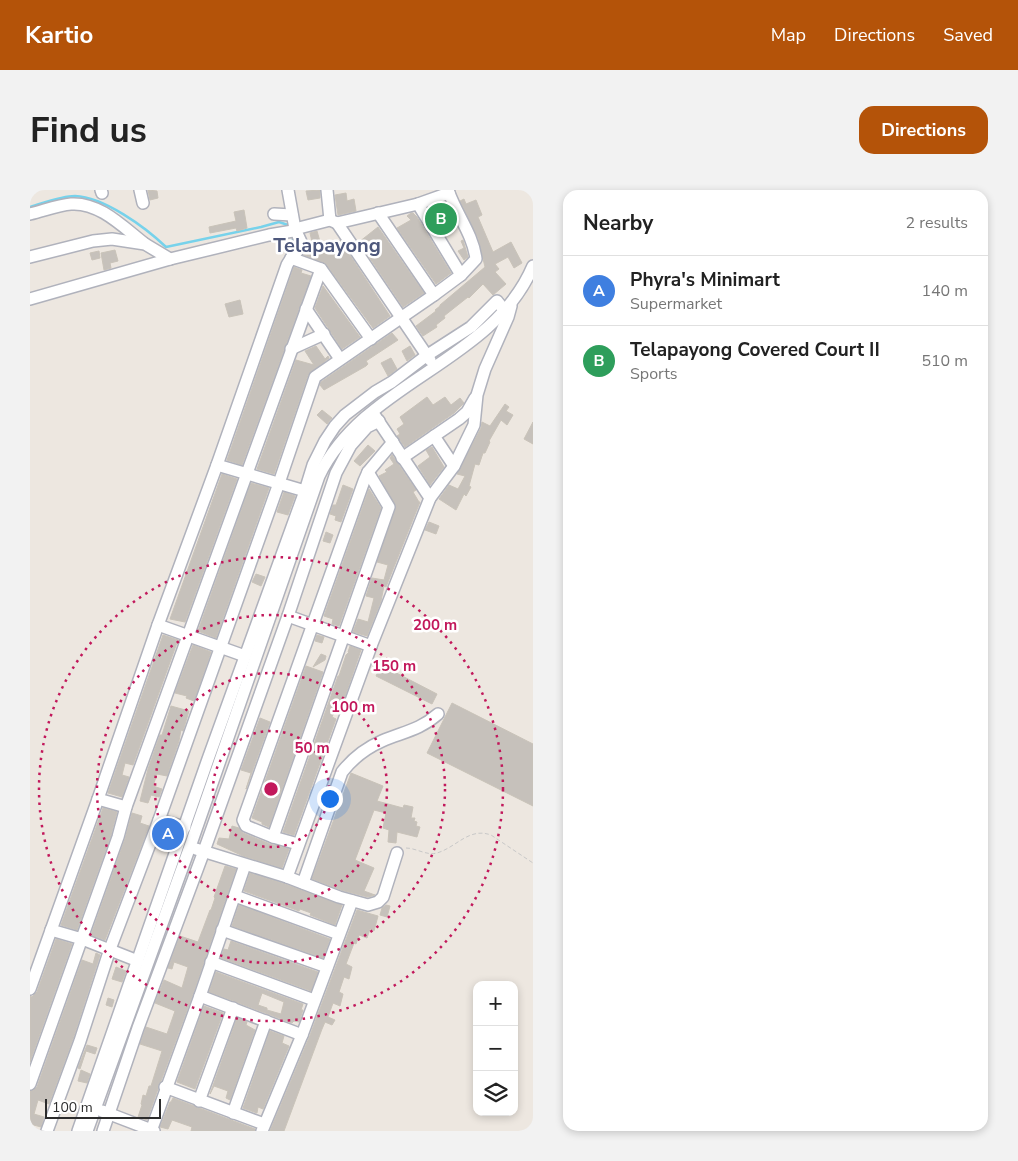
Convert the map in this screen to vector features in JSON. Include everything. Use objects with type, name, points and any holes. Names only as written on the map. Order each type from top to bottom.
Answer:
[{"type":"street","points":[[140,190],[143,203]]},
{"type":"street","points":[[30,989],[158,625],[291,258],[299,251],[302,244],[295,229],[288,190]]},
{"type":"street","points":[[327,190],[333,222],[402,318],[426,356],[435,366]]},
{"type":"street","points":[[30,299],[170,259],[295,229],[418,204],[448,191],[475,251],[476,260],[461,275],[434,295],[315,377],[159,820],[110,949],[80,1041],[47,1131]]},
{"type":"street","points":[[30,214],[70,204],[89,206],[103,212],[145,244],[170,259]]},
{"type":"street","points":[[418,204],[461,275]]},
{"type":"street","points":[[378,212],[434,295]]},
{"type":"street","points":[[274,214],[292,215]]},
{"type":"street","points":[[30,257],[93,241],[112,239],[145,244]]},
{"type":"street","points":[[291,258],[321,269],[371,339]]},
{"type":"street","points":[[103,1131],[138,1028],[288,616],[336,472],[351,445],[401,389],[474,339],[508,306],[523,286],[533,266]]},
{"type":"street","points":[[30,1084],[118,837],[126,807],[321,269]]},
{"type":"street","points":[[78,1131],[313,465],[325,441],[345,415],[374,392],[392,382],[426,356],[471,327],[497,301],[508,306]]},
{"type":"street","points":[[287,877],[371,646],[430,498],[454,466],[474,425],[477,395],[485,369],[508,317],[508,306]]},
{"type":"street","points":[[306,309],[340,359]]},
{"type":"street","points":[[291,349],[324,334]]},
{"type":"street","points":[[402,458],[467,412],[477,395]]},
{"type":"street","points":[[376,416],[430,498]]},
{"type":"street","points":[[87,1131],[190,847],[319,476],[339,442],[376,416]]},
{"type":"street","points":[[434,436],[454,466]]},
{"type":"street","points":[[298,844],[273,837],[246,826],[243,820],[368,472],[392,442]]},
{"type":"street","points":[[217,465],[305,491]]},
{"type":"street","points":[[273,837],[389,507],[368,472]]},
{"type":"street","points":[[288,616],[371,646]]},
{"type":"street","points":[[158,625],[245,656]]},
{"type":"street","points":[[303,883],[342,772],[352,760],[364,751],[382,741],[415,730],[428,723],[438,714]]},
{"type":"street","points":[[98,799],[126,807]]},
{"type":"street","points":[[159,820],[184,827]]},
{"type":"street","points":[[190,847],[287,877],[368,906],[381,900],[397,853]]},
{"type":"street","points":[[94,1109],[109,1113],[152,1131],[245,865]]},
{"type":"street","points":[[235,896],[339,934]]},
{"type":"street","points":[[166,1087],[233,1113],[263,1128],[302,1034],[352,901]]},
{"type":"street","points":[[51,930],[82,938],[138,961]]},
{"type":"street","points":[[222,930],[327,967]]},
{"type":"street","points":[[211,962],[314,1000]]},
{"type":"street","points":[[200,996],[302,1034]]},
{"type":"street","points":[[199,1101],[234,1008]]},
{"type":"street","points":[[233,1113],[266,1021]]},
{"type":"path","points":[[397,853],[408,847],[436,854],[475,832],[484,832],[533,863]]},
{"type":"building","points":[[148,190],[157,191],[158,198],[150,200]]},
{"type":"building","points":[[320,190],[320,198],[308,200],[306,191]]},
{"type":"building","points":[[346,193],[347,201],[354,199],[356,211],[338,215],[335,195]]},
{"type":"building","points":[[464,199],[466,204],[476,200],[482,215],[478,217],[493,252],[511,242],[522,263],[514,268],[508,257],[495,264],[499,269],[495,272],[506,284],[493,295],[483,284],[469,298],[444,316],[445,318],[436,325],[437,327],[423,336],[416,326],[436,311],[440,305],[485,267],[478,238],[460,201]]},
{"type":"building","points":[[244,210],[247,228],[237,231],[236,228],[210,233],[209,227],[236,221],[234,212]]},
{"type":"building","points":[[443,210],[448,224],[441,227],[433,215]]},
{"type":"building","points":[[411,213],[417,217],[451,273],[436,284],[397,228],[411,220],[407,216]]},
{"type":"building","points":[[378,227],[424,293],[403,307],[359,242]]},
{"type":"building","points":[[317,231],[323,252],[340,240],[390,316],[373,328],[326,264],[304,255],[309,250],[312,242],[310,233]]},
{"type":"building","points":[[463,240],[468,257],[464,260],[458,251],[464,248],[461,241]]},
{"type":"building","points":[[115,250],[118,261],[110,263],[111,268],[104,270],[101,253]]},
{"type":"building","points":[[99,251],[100,258],[92,260],[90,253]]},
{"type":"building","points":[[294,267],[302,270],[301,273],[311,276],[242,465],[227,460]]},
{"type":"building","points":[[323,286],[360,337],[342,349],[315,308]]},
{"type":"building","points":[[240,300],[243,314],[229,317],[225,304]]},
{"type":"building","points":[[392,333],[398,340],[366,361],[368,364],[366,366],[324,390],[320,385],[321,382]]},
{"type":"building","points":[[316,346],[325,359],[328,356],[329,358],[308,375],[274,474],[257,469],[296,360],[314,365],[305,351]]},
{"type":"building","points":[[410,346],[415,355],[407,361],[402,351]]},
{"type":"building","points":[[391,358],[397,369],[388,376],[381,363]]},
{"type":"building","points":[[427,397],[433,405],[445,397],[451,405],[460,398],[464,403],[454,413],[405,447],[397,436],[400,434],[397,429],[404,424],[400,417]]},
{"type":"building","points":[[505,404],[509,407],[506,411],[513,415],[507,425],[501,420],[489,441],[485,453],[483,453],[479,465],[475,464],[469,486],[471,487],[466,496],[464,494],[456,510],[439,499],[449,485],[458,489],[465,476],[457,474],[481,428],[482,422],[490,426]]},
{"type":"building","points":[[322,410],[332,418],[327,424],[317,415]]},
{"type":"building","points":[[533,422],[533,444],[524,439]]},
{"type":"building","points":[[368,445],[375,451],[360,466],[354,461]]},
{"type":"building","points":[[432,447],[444,467],[430,485],[418,466],[430,457],[426,450]]},
{"type":"building","points":[[392,455],[416,490],[413,492],[420,502],[386,587],[384,586],[381,601],[367,636],[353,632],[358,619],[368,622],[374,598],[366,596],[372,578],[384,580],[388,565],[377,562],[396,507],[379,476],[387,472],[385,470],[394,464],[390,458]]},
{"type":"building","points":[[222,474],[237,479],[185,622],[170,619]]},
{"type":"building","points":[[251,483],[269,488],[216,638],[198,631]]},
{"type":"building","points":[[343,485],[353,489],[341,522],[335,520],[336,516],[330,514],[333,505],[336,505]]},
{"type":"building","points":[[369,489],[381,508],[339,626],[332,624],[333,619],[324,616]]},
{"type":"building","points":[[284,492],[295,496],[288,515],[277,512]]},
{"type":"building","points":[[429,522],[439,526],[436,534],[425,530]]},
{"type":"building","points":[[326,532],[333,535],[330,543],[323,541]]},
{"type":"building","points":[[256,574],[265,577],[261,586],[252,582]]},
{"type":"building","points":[[163,635],[178,640],[133,765],[125,763],[122,775],[129,777],[122,797],[108,793]]},
{"type":"building","points":[[317,635],[324,637],[322,643],[315,641]]},
{"type":"building","points":[[193,645],[211,652],[194,701],[186,698],[187,696],[175,693]]},
{"type":"building","points":[[350,646],[361,650],[341,708],[337,706],[332,717],[336,719],[294,835],[283,832],[338,676]]},
{"type":"building","points":[[321,654],[326,656],[325,660],[313,667]]},
{"type":"building","points":[[381,665],[437,694],[432,704],[376,676]]},
{"type":"building","points":[[306,666],[323,672],[269,827],[252,818]]},
{"type":"building","points":[[452,703],[533,744],[533,806],[427,753]]},
{"type":"building","points":[[171,706],[189,711],[183,731],[181,730],[167,776],[157,774],[153,786],[162,789],[159,797],[151,795],[148,803],[140,801],[148,769]]},
{"type":"building","points":[[260,718],[270,722],[246,789],[251,773],[241,770]]},
{"type":"building","points":[[351,773],[383,786],[377,801],[403,808],[404,805],[413,807],[411,818],[415,818],[416,826],[420,827],[417,837],[397,832],[396,843],[388,842],[389,830],[383,828],[386,813],[374,810],[355,860],[374,868],[364,891],[375,895],[368,897],[341,890],[312,879]]},
{"type":"building","points":[[103,808],[117,812],[111,835],[77,930],[61,925]]},
{"type":"building","points":[[132,813],[142,816],[140,823],[149,826],[105,940],[91,935],[125,839]]},
{"type":"building","points":[[232,826],[239,828],[243,833],[270,844],[289,849],[282,868],[243,856],[217,844],[219,838],[229,839]]},
{"type":"building","points":[[164,829],[175,832],[171,842],[160,839]]},
{"type":"building","points":[[225,866],[236,869],[147,1120],[138,1117],[143,1095],[146,1096],[149,1086],[151,1086],[162,1051],[140,1044],[146,1027],[167,1034],[175,1011],[155,1003],[164,980],[182,988],[188,967],[174,962],[172,969],[168,968],[180,936],[198,942],[211,910]]},
{"type":"building","points":[[250,873],[342,905],[335,925],[310,915],[311,913],[300,909],[299,911],[244,891]]},
{"type":"building","points":[[239,905],[330,939],[323,958],[232,926]]},
{"type":"building","points":[[386,905],[390,906],[387,917],[380,915],[382,908]]},
{"type":"building","points":[[357,910],[378,916],[374,931],[370,929],[367,938],[359,935],[356,944],[354,943],[346,964],[352,967],[349,979],[344,977],[339,992],[343,994],[340,1006],[333,1003],[328,1017],[335,1020],[332,1025],[325,1022],[284,1131],[270,1131],[309,1038]]},
{"type":"building","points":[[56,939],[72,944],[30,1062],[30,996],[32,997],[37,992]]},
{"type":"building","points":[[231,941],[318,972],[311,991],[221,958],[224,949],[228,950]]},
{"type":"building","points":[[96,953],[100,955],[73,1039],[49,1104],[38,1100],[34,1114],[44,1117],[41,1127],[30,1124],[30,1091],[37,1087],[82,960],[93,964]]},
{"type":"building","points":[[116,967],[126,971],[122,982],[112,979]]},
{"type":"building","points":[[216,972],[303,1004],[301,1010],[303,1010],[299,1022],[294,1021],[292,1023],[209,992]],"holes":[[[262,993],[284,1002],[281,1014],[258,1005]]]},
{"type":"building","points":[[108,998],[114,1000],[112,1007],[106,1005]]},
{"type":"building","points":[[204,1006],[223,1013],[195,1089],[177,1082]]},
{"type":"building","points":[[237,1018],[247,1022],[246,1025],[255,1030],[230,1100],[226,1098],[228,1091],[214,1086],[210,1094]]},
{"type":"building","points":[[270,1031],[284,1036],[282,1043],[289,1046],[263,1109],[258,1107],[257,1113],[243,1108]]},
{"type":"building","points":[[87,1045],[97,1048],[95,1054],[86,1051],[80,1069],[78,1068]]},
{"type":"building","points":[[81,1070],[90,1074],[87,1083],[78,1081]]},
{"type":"building","points":[[173,1098],[255,1129],[255,1131],[191,1131],[192,1127],[172,1120],[168,1129],[160,1127]]},
{"type":"waterway","points":[[30,207],[64,197],[86,198],[124,214],[166,247],[279,222],[288,225]]},
{"type":"waterway","points":[[288,254],[293,239]]},
{"type":"place","name":"Telapayong Covered Court II","points":[[441,219]]},
{"type":"place","name":"Phyra's Minimart","points":[[168,834]]},
{"type":"district","name":"Telapayong","points":[[327,245]]}]
